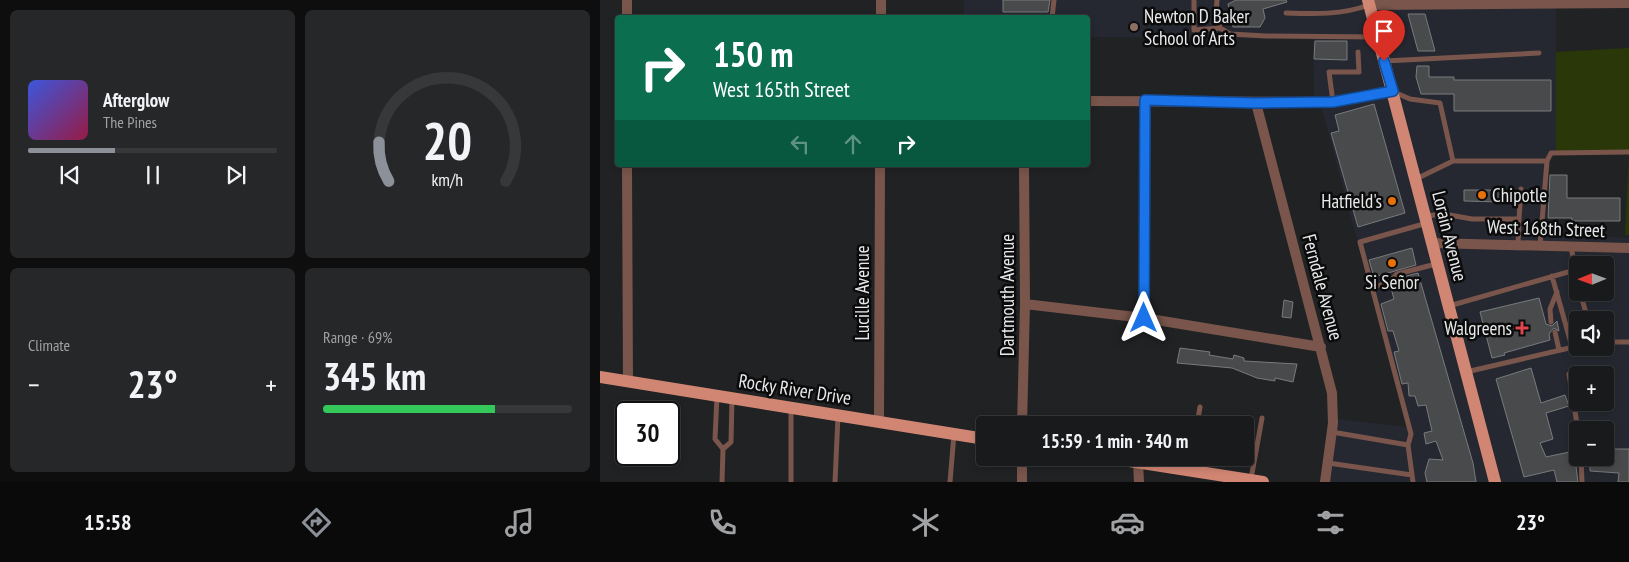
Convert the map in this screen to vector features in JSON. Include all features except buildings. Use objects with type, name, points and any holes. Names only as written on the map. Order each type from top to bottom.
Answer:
[{"type":"main road","name":"Lorain Avenue","points":[[1369,2],[1494,482]]},
{"type":"main road","name":"Rocky River Drive","points":[[600,377],[976,438]]},
{"type":"main road","points":[[1195,466],[1216,478],[1257,481]]},
{"type":"street","points":[[627,0],[627,15]]},
{"type":"street","points":[[881,0],[881,15]]},
{"type":"street","points":[[1369,2],[1629,3]]},
{"type":"street","points":[[1090,101],[1333,102],[1393,91]]},
{"type":"street","points":[[1144,318],[1145,100]]},
{"type":"street","name":"Ferndale Avenue","points":[[1256,103],[1332,394],[1332,432],[1325,482]]},
{"type":"street","points":[[627,167],[628,381]]},
{"type":"street","name":"Lucille Avenue","points":[[879,422],[880,167]]},
{"type":"street","name":"Dartmouth Avenue","points":[[1022,416],[1025,304],[1024,167]]},
{"type":"street","name":"West 168th Street","points":[[1432,243],[1629,248]]},
{"type":"street","points":[[1025,304],[1144,318],[1321,347]]},
{"type":"street","points":[[1022,466],[1022,482]]},
{"type":"street","points":[[1138,466],[1138,482]]},
{"type":"lane","points":[[1052,15],[1054,0]]},
{"type":"lane","points":[[1194,0],[1194,30],[1220,28],[1230,34],[1377,37]]},
{"type":"lane","points":[[1217,0],[1216,14],[1220,28]]},
{"type":"lane","points":[[1286,13],[1312,14],[1353,11],[1369,2]]},
{"type":"lane","points":[[1333,102],[1329,72],[1359,72],[1358,52]]},
{"type":"lane","points":[[1384,61],[1539,53]]},
{"type":"lane","points":[[1393,91],[1410,99],[1440,103],[1453,161]]},
{"type":"lane","points":[[1540,246],[1547,161],[1551,153],[1629,152]]},
{"type":"lane","points":[[1416,180],[1453,161],[1547,161]]},
{"type":"lane","points":[[1518,245],[1521,189]]},
{"type":"lane","points":[[1413,482],[1408,445],[1411,434],[1360,242],[1444,214],[1472,219],[1520,219]]},
{"type":"lane","points":[[1571,246],[1572,256]]},
{"type":"lane","points":[[1372,288],[1390,282],[1397,274],[1437,264]]},
{"type":"lane","points":[[1448,306],[1569,271]]},
{"type":"lane","points":[[1552,276],[1569,329]]},
{"type":"lane","points":[[1551,322],[1550,309],[1557,292]]},
{"type":"lane","points":[[1554,332],[1559,350]]},
{"type":"lane","points":[[1614,342],[1629,342]]},
{"type":"lane","points":[[1466,373],[1569,348]]},
{"type":"lane","points":[[717,396],[715,439],[723,449],[722,482]]},
{"type":"lane","points":[[723,449],[731,442],[732,398]]},
{"type":"lane","points":[[1198,416],[1200,407]]},
{"type":"lane","points":[[790,408],[791,482]]},
{"type":"lane","points":[[835,482],[838,416]]},
{"type":"lane","points":[[1257,481],[1262,418]]},
{"type":"lane","points":[[1332,432],[1408,445]]},
{"type":"lane","points":[[950,482],[954,434]]},
{"type":"lane","points":[[1328,463],[1412,475]]},
{"type":"lane","points":[[1581,466],[1582,482]]},
{"type":"shaded area","points":[[964,0],[1443,0],[1556,7],[1556,153],[1550,162],[1546,234],[1629,238],[1629,482],[1328,482],[1337,419],[1407,427],[1321,105],[1339,98],[1314,99],[1313,39],[1090,37],[1090,15],[964,15]]},
{"type":"green space","points":[[1629,48],[1629,154],[1556,153],[1556,52]]},
{"type":"green space","points":[[1629,154],[1629,235],[1625,235]]},
{"type":"place","name":"Newton D Baker School of Arts","points":[[1134,27]]},
{"type":"place","name":"Chipotle","points":[[1482,195]]},
{"type":"place","name":"Hatfield's","points":[[1392,201]]},
{"type":"place","name":"Si Señor","points":[[1392,263]]},
{"type":"place","name":"Walgreens","points":[[1522,328]]},
{"type":"route","points":[[1144,318],[1145,100],[1256,103],[1338,102],[1393,91],[1384,61]]}]
